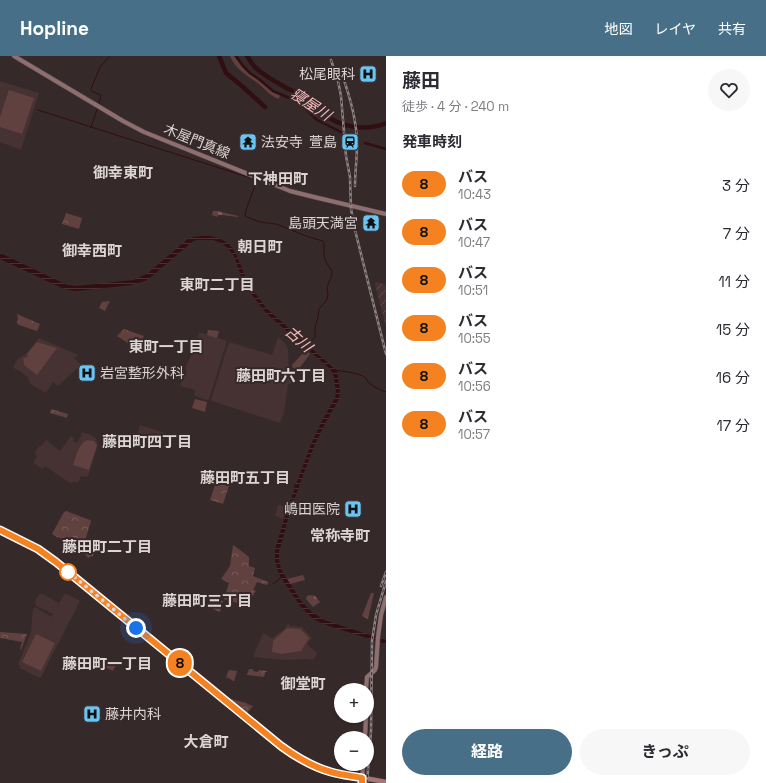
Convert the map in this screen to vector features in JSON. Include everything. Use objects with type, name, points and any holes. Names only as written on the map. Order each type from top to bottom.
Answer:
[{"type":"main road","name":"木屋門真線","points":[[14,56],[144,132],[290,191],[386,214]]},
{"type":"main road","points":[[0,530],[38,549],[56,562],[295,756],[314,766],[331,772],[362,780],[386,782]]},
{"type":"main road","points":[[366,683],[367,677],[376,667],[378,637],[386,597]]},
{"type":"shaded area","points":[[0,81],[39,93],[21,150],[0,142]]},
{"type":"shaded area","points":[[377,282],[386,285],[386,327],[375,284]]},
{"type":"shaded area","points":[[199,332],[227,341],[209,399],[207,400],[195,396],[195,390],[180,386],[186,373],[187,370],[185,368],[195,347]]},
{"type":"shaded area","points":[[278,337],[286,344],[288,350],[289,370],[291,370],[293,382],[288,385],[284,412],[280,423],[211,400],[229,342],[272,355]]},
{"type":"shaded area","points":[[39,338],[78,355],[74,358],[81,365],[58,386],[53,382],[46,393],[32,385],[28,377],[13,368],[17,360],[28,352]]},
{"type":"shaded area","points":[[140,425],[166,433],[164,440],[163,441],[138,433]]},
{"type":"shaded area","points":[[82,432],[95,437],[98,445],[88,476],[81,476],[78,483],[70,483],[45,466],[42,469],[34,463],[37,457],[35,452],[46,440],[60,451],[71,436],[74,439],[73,441],[77,443]]},
{"type":"shaded area","points":[[278,505],[287,507],[283,519],[275,516]]},
{"type":"shaded area","points":[[41,593],[59,603],[56,609],[65,593],[80,601],[41,677],[39,678],[20,668],[18,664],[31,632],[33,608],[35,607],[52,617],[53,614],[36,606],[36,599]]},
{"type":"shaded area","points":[[288,623],[289,626],[302,627],[312,638],[307,644],[317,653],[313,660],[285,660],[253,657],[263,633],[272,638],[285,629]]},
{"type":"green space","points":[[230,56],[234,56],[247,70],[280,95],[279,99],[271,95],[242,72],[232,61]]},
{"type":"green space","points":[[9,90],[34,98],[22,134],[0,127],[0,117]]},
{"type":"green space","points":[[213,211],[238,217],[218,215],[217,217],[212,215]]},
{"type":"green space","points":[[66,213],[82,218],[79,229],[62,224]]},
{"type":"green space","points":[[110,301],[105,311],[99,308],[102,302]]},
{"type":"green space","points":[[17,314],[40,324],[37,331],[19,325],[17,323]]},
{"type":"green space","points":[[124,329],[144,336],[137,349],[117,336]]},
{"type":"green space","points":[[208,330],[219,331],[217,338],[207,335]]},
{"type":"green space","points":[[37,342],[57,348],[37,375],[24,365],[23,358],[27,357],[27,354]]},
{"type":"green space","points":[[308,352],[310,354],[298,370],[293,368],[292,365],[303,353],[306,355]]},
{"type":"green space","points":[[195,399],[207,402],[205,412],[192,408]]},
{"type":"green space","points":[[51,409],[68,414],[67,418],[50,413]]},
{"type":"green space","points":[[87,440],[94,441],[97,445],[89,470],[73,465],[81,444]]},
{"type":"green space","points":[[216,482],[229,486],[223,504],[210,500]]},
{"type":"green space","points":[[66,511],[91,521],[85,541],[94,550],[93,556],[88,558],[77,544],[52,534]]},
{"type":"green space","points":[[233,545],[249,557],[249,566],[255,568],[253,576],[268,582],[267,585],[257,582],[253,590],[256,591],[249,601],[242,599],[238,603],[224,599],[229,583],[221,579],[230,566]]},
{"type":"green space","points":[[303,575],[305,580],[290,584],[287,579]]},
{"type":"green space","points":[[371,593],[374,593],[368,619],[362,616]]},
{"type":"green space","points":[[309,595],[315,596],[320,602],[313,607],[306,599]]},
{"type":"green space","points":[[218,600],[223,601],[220,612],[213,609]]},
{"type":"green space","points":[[287,628],[300,629],[309,638],[301,651],[282,654],[272,652],[273,641]]},
{"type":"green space","points":[[0,632],[27,634],[21,650],[22,642],[0,638]]},
{"type":"green space","points":[[36,634],[55,643],[41,671],[22,662]]},
{"type":"green space","points":[[104,659],[116,665],[113,671],[101,665]]},
{"type":"green space","points":[[249,669],[253,669],[253,671],[258,672],[259,670],[267,671],[264,677],[247,675]]},
{"type":"green space","points":[[229,670],[237,671],[234,681],[226,677]]},
{"type":"green space","points":[[226,698],[247,703],[253,706],[246,714]]},
{"type":"water","name":"古川","points":[[203,236],[219,238],[229,244],[236,254],[248,283],[266,308],[337,371],[340,390],[339,399],[316,442],[303,475],[290,512],[279,551],[279,560],[281,569],[287,579],[302,602],[312,612],[324,620],[386,640],[386,644],[329,626],[312,618],[300,606],[278,571],[275,561],[275,549],[295,488],[294,486],[297,482],[311,444],[335,398],[336,392],[334,377],[329,368],[266,313],[246,287],[234,256],[228,248],[213,240],[196,240],[145,281],[131,285],[77,291],[62,288],[0,259],[0,253],[67,285],[76,286],[134,280],[148,273],[188,239]]},
{"type":"waterway","points":[[99,104],[101,95],[93,92],[91,89],[100,67],[110,56]]},
{"type":"waterway","points":[[219,56],[226,73],[265,107]]},
{"type":"waterway","points":[[236,56],[250,73],[273,91],[294,100],[304,107],[317,120],[341,132]]},
{"type":"waterway","name":"寝屋川","points":[[247,56],[253,65],[263,74],[304,98],[322,113],[337,122],[353,127],[370,127],[386,123]]},
{"type":"waterway","points":[[91,127],[98,107]]},
{"type":"waterway","name":"古川","points":[[38,110],[257,180],[245,216],[260,222],[276,224],[323,241],[324,243],[324,256],[332,271],[332,275],[327,287],[328,296],[326,301],[319,309],[315,328],[315,337],[308,345]]},
{"type":"waterway","points":[[365,143],[386,149]]},
{"type":"waterway","points":[[335,370],[355,373],[363,376],[373,386],[386,392]]},
{"type":"waterway","points":[[273,584],[282,577]]},
{"type":"railway","points":[[331,60],[341,96],[346,156],[350,177],[351,209],[386,354]]},
{"type":"railway","points":[[341,72],[350,99],[356,126],[357,145],[355,186]]},
{"type":"railway","points":[[381,586],[386,572]]},
{"type":"railway","points":[[367,783],[371,731],[372,641],[376,615],[386,581]]},
{"type":"bus line","name":"8","points":[[0,530],[38,549],[56,562],[295,756],[314,766],[331,772],[362,778],[362,783]]},
{"type":"place","name":"松尾眼科","points":[[368,74]]},
{"type":"place","name":"法安寺","points":[[248,142]]},
{"type":"place","name":"萱島","points":[[350,142]]},
{"type":"place","name":"島頭天満宮","points":[[371,223]]},
{"type":"place","name":"岩宮整形外科","points":[[87,373]]},
{"type":"place","name":"嶋田医院","points":[[353,509]]},
{"type":"place","name":"藤井内科","points":[[92,714]]},
{"type":"district","name":"御幸東町","points":[[123,172]]},
{"type":"district","name":"下神田町","points":[[278,178]]},
{"type":"district","name":"朝日町","points":[[260,246]]},
{"type":"district","name":"御幸西町","points":[[92,250]]},
{"type":"district","name":"東町二丁目","points":[[217,284]]},
{"type":"district","name":"東町一丁目","points":[[166,346]]},
{"type":"district","name":"藤田町六丁目","points":[[281,375]]},
{"type":"district","name":"藤田町四丁目","points":[[147,441]]},
{"type":"district","name":"藤田町五丁目","points":[[245,477]]},
{"type":"district","name":"常称寺町","points":[[340,535]]},
{"type":"district","name":"藤田町二丁目","points":[[107,546]]},
{"type":"district","name":"藤田町三丁目","points":[[207,600]]},
{"type":"district","name":"藤田町一丁目","points":[[107,663]]},
{"type":"district","name":"御堂町","points":[[303,683]]},
{"type":"district","name":"大倉町","points":[[206,741]]},
{"type":"route","points":[[68,572],[66,570],[136,628]]}]
